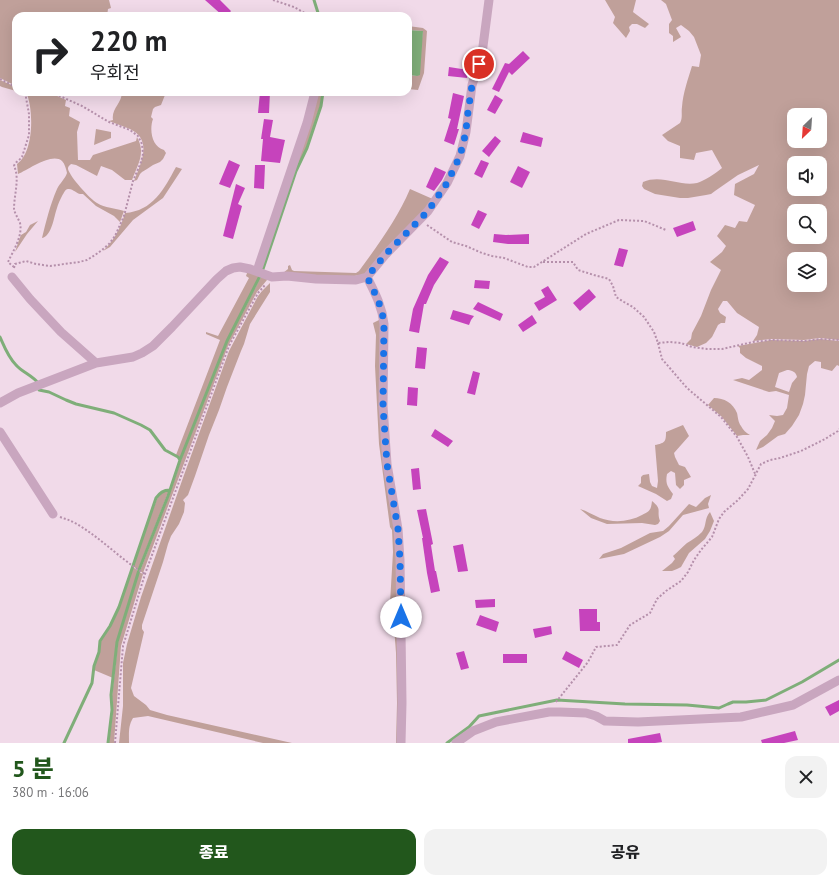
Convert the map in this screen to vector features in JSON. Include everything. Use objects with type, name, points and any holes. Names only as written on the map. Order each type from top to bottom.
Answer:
[{"type":"street","points":[[0,403],[18,393],[96,363],[133,357],[142,354],[153,346],[172,327],[217,279],[226,271],[233,268],[240,267],[257,271],[272,277],[288,276],[316,279],[356,280],[367,277],[386,254],[428,211],[447,183],[460,156],[466,132],[472,85],[482,54],[489,0]]},
{"type":"street","points":[[257,271],[307,123],[314,96]]},
{"type":"street","points":[[12,277],[61,332],[96,363]]},
{"type":"street","points":[[367,277],[379,300],[383,313],[384,324],[383,406],[387,464],[398,529],[400,560],[402,704],[401,743]]},
{"type":"street","points":[[0,432],[53,514]]},
{"type":"street","points":[[456,743],[473,732],[496,722],[549,712],[586,713],[596,716],[604,721],[638,722],[740,717],[793,705],[839,680]]},
{"type":"path","points":[[273,0],[294,7],[303,12]]},
{"type":"path","points":[[0,79],[12,84]]},
{"type":"path","points":[[14,267],[8,262],[14,252],[20,233],[20,224],[14,209],[17,177],[14,166],[15,163],[22,157],[29,134],[29,114],[26,96]]},
{"type":"path","points":[[12,277],[15,264],[26,261],[50,266],[79,262],[96,255],[109,244],[115,236],[124,216],[133,181],[143,154],[142,144],[138,136],[130,130],[109,122],[82,106],[60,96]]},
{"type":"path","points":[[420,220],[452,242],[482,253],[504,258],[528,268],[534,267],[543,262],[586,234],[619,220],[644,220],[666,230]]},
{"type":"path","points":[[543,262],[572,262],[578,270],[594,276],[609,279],[616,297],[633,307],[644,317],[654,332],[662,359],[686,388],[721,417],[737,437],[756,476]]},
{"type":"path","points":[[115,743],[123,646],[145,574],[229,346],[258,293],[272,277]]},
{"type":"path","points":[[658,343],[669,342],[707,349],[771,340],[839,340]]},
{"type":"path","points":[[549,712],[588,662],[596,647],[617,645],[630,625],[650,613],[657,599],[681,581],[701,550],[712,537],[719,519],[724,512],[748,489],[761,464],[801,451],[826,439],[839,429]]},
{"type":"path","points":[[53,514],[74,522],[98,538],[126,561],[145,574]]},
{"type":"shaded area","points":[[0,0],[109,0],[111,8],[108,9],[108,12],[12,12],[12,84],[0,78]]},
{"type":"shaded area","points":[[605,0],[636,0],[633,12],[649,24],[645,28],[637,24],[632,24],[629,27],[630,31],[626,38],[613,23],[615,17]]},
{"type":"shaded area","points":[[661,0],[839,0],[839,340],[820,338],[804,340],[771,339],[753,341],[757,335],[759,327],[737,313],[727,301],[723,301],[718,309],[720,313],[726,317],[725,323],[718,325],[712,337],[706,343],[697,347],[686,344],[691,339],[692,333],[721,270],[710,262],[722,252],[726,246],[717,236],[725,225],[735,228],[739,221],[747,222],[755,205],[734,195],[735,184],[754,174],[759,165],[738,175],[711,194],[706,195],[680,198],[655,194],[644,189],[642,186],[643,182],[657,179],[691,184],[697,183],[710,177],[722,168],[712,150],[696,153],[694,160],[680,158],[680,146],[668,141],[662,135],[680,123],[683,97],[692,66],[699,67],[701,55],[694,37],[681,25],[676,28],[681,37],[673,42],[673,36],[669,33],[669,24],[672,20],[666,4]]},
{"type":"shaded area","points":[[412,27],[423,28],[427,31],[424,73],[418,90],[412,89],[412,75],[417,76],[423,31],[412,30]]},
{"type":"shaded area","points":[[412,30],[423,31],[420,75],[412,75]]},
{"type":"shaded area","points":[[0,80],[12,85],[12,90],[2,87],[0,86]]},
{"type":"shaded area","points":[[28,96],[57,96],[66,100],[65,106],[70,108],[69,116],[80,122],[77,132],[78,160],[90,160],[93,155],[136,141],[137,137],[140,143],[141,153],[139,164],[132,180],[125,180],[112,170],[101,166],[97,176],[76,165],[71,164],[68,167],[76,182],[94,201],[103,206],[124,211],[120,222],[114,216],[96,206],[83,194],[67,189],[58,204],[48,234],[42,238],[48,214],[58,187],[67,173],[65,165],[62,161],[52,159],[46,160],[18,174],[17,164],[23,158],[27,150],[31,130]]},
{"type":"shaded area","points":[[122,96],[165,96],[161,105],[153,109],[151,128],[154,142],[166,153],[160,162],[142,172],[137,180],[134,181],[142,160],[143,146],[141,139],[137,134],[130,129],[109,121],[113,120],[114,113]]},
{"type":"shaded area","points":[[315,96],[321,96],[320,106],[306,148],[296,171],[272,240]]},
{"type":"shaded area","points":[[96,129],[111,132],[111,138],[94,145]]},
{"type":"shaded area","points":[[176,167],[182,169],[163,198],[133,220],[110,247],[103,251],[117,234],[125,213],[143,208],[156,198],[162,191]]},
{"type":"shaded area","points":[[410,189],[435,200],[366,274],[336,277],[283,273],[290,265],[294,271],[356,273],[359,271],[387,231],[400,210]]},
{"type":"shaded area","points":[[38,221],[15,252],[21,235],[26,232],[30,225]]},
{"type":"shaded area","points":[[248,270],[260,274],[227,340],[180,458],[176,455],[220,340],[206,334],[206,332],[218,336],[249,278],[246,276]]},
{"type":"shaded area","points":[[262,275],[267,278],[267,280],[257,292],[228,346],[143,573],[140,571],[169,496],[181,460],[228,341]]},
{"type":"shaded area","points":[[270,283],[270,292],[250,324],[188,495],[183,500],[185,503],[184,512],[168,544],[142,625],[144,632],[131,688],[134,696],[150,710],[292,743],[263,743],[148,716],[133,718],[129,733],[129,743],[119,743],[123,706],[123,663],[141,597],[229,351],[258,296]]},
{"type":"shaded area","points":[[381,319],[396,545],[399,743],[396,743],[396,653],[393,613],[389,607],[393,552],[392,530],[390,527],[379,444],[375,366],[376,335],[373,323]]},
{"type":"shaded area","points":[[820,339],[839,341],[839,366],[837,365],[832,371],[821,368],[821,362],[815,361],[809,366],[805,395],[799,415],[785,434],[778,436],[763,447],[756,450],[760,441],[767,435],[775,421],[769,415],[783,415],[787,408],[789,395],[776,391],[769,392],[733,380],[742,378],[749,380],[762,370],[762,366],[746,358],[740,353],[740,348],[738,346],[771,340],[804,341]],"holes":[[[787,370],[795,373],[797,377],[792,383],[789,392],[775,387],[779,373]]]},
{"type":"shaded area","points":[[714,398],[725,400],[733,406],[740,424],[750,435],[737,436],[722,417],[708,405]]},
{"type":"shaded area","points":[[683,425],[689,436],[674,453],[679,465],[685,467],[691,477],[684,480],[684,485],[680,489],[676,485],[675,473],[671,471],[667,474],[667,485],[673,494],[671,499],[667,501],[638,486],[641,483],[641,477],[649,474],[652,486],[657,488],[658,481],[655,445],[664,442],[666,432]]},
{"type":"shaded area","points":[[169,490],[138,570],[133,566],[157,499],[164,491]]},
{"type":"shaded area","points":[[711,495],[708,504],[709,508],[683,515],[669,531],[660,537],[624,554],[599,559],[603,554],[621,548],[650,533],[663,531],[689,504],[696,507],[705,498]]},
{"type":"shaded area","points":[[652,501],[658,508],[660,521],[655,525],[642,523],[607,524],[591,518],[580,509],[605,520],[621,521],[632,519],[647,512],[651,508]]},
{"type":"shaded area","points":[[710,512],[714,521],[705,539],[689,553],[681,567],[672,571],[662,571],[675,559],[673,556],[702,532]]},
{"type":"shaded area","points":[[133,567],[138,571],[117,642],[113,678],[94,670],[94,666],[99,652],[100,641],[115,617]]},
{"type":"shaded area","points":[[139,572],[143,574],[121,646],[114,743],[109,743],[118,642]]},
{"type":"building","points":[[205,0],[220,0],[231,11],[218,12]]},
{"type":"building","points":[[523,51],[530,58],[512,75],[509,72],[499,92],[492,89],[505,63],[509,64]]},
{"type":"building","points":[[449,67],[468,70],[467,78],[448,76]]},
{"type":"building","points":[[453,93],[464,96],[457,129],[459,129],[454,145],[444,141],[451,119],[448,118]]},
{"type":"building","points":[[495,95],[503,100],[495,114],[487,110]]},
{"type":"building","points":[[260,96],[270,96],[269,113],[258,113]]},
{"type":"building","points":[[264,119],[273,120],[270,137],[285,140],[280,163],[261,161],[263,139],[261,139]]},
{"type":"building","points":[[523,132],[543,138],[541,147],[520,142]]},
{"type":"building","points":[[495,136],[501,141],[489,157],[482,151]]},
{"type":"building","points":[[229,160],[240,165],[230,188],[219,184]]},
{"type":"building","points":[[481,160],[489,163],[482,178],[474,174]]},
{"type":"building","points":[[255,165],[265,165],[264,189],[254,188]]},
{"type":"building","points":[[518,166],[530,172],[522,188],[510,182]]},
{"type":"building","points":[[435,167],[446,172],[434,191],[426,187]]},
{"type":"building","points":[[236,184],[245,188],[238,204],[242,206],[233,239],[223,236]]},
{"type":"building","points":[[478,210],[487,214],[479,229],[471,225]]},
{"type":"building","points":[[693,221],[696,230],[677,237],[673,228]]},
{"type":"building","points":[[494,234],[529,234],[529,244],[493,242]]},
{"type":"building","points":[[619,248],[628,250],[623,267],[614,265]]},
{"type":"building","points":[[440,257],[449,262],[434,285],[426,304],[424,304],[419,333],[409,331],[413,309],[428,275]]},
{"type":"building","points":[[475,280],[490,281],[489,289],[474,288]]},
{"type":"building","points":[[548,286],[557,300],[539,311],[534,303],[545,297],[541,290]]},
{"type":"building","points":[[589,289],[596,297],[580,311],[573,303]]},
{"type":"building","points":[[478,302],[503,314],[500,321],[473,309]]},
{"type":"building","points":[[453,310],[474,316],[469,325],[450,319]]},
{"type":"building","points":[[532,315],[537,323],[523,332],[518,325]]},
{"type":"building","points":[[417,347],[427,348],[425,369],[415,368]]},
{"type":"building","points":[[473,371],[480,373],[475,395],[467,393]]},
{"type":"building","points":[[408,387],[418,388],[417,406],[407,405]]},
{"type":"building","points":[[435,429],[453,441],[448,447],[431,436]]},
{"type":"building","points":[[419,468],[421,489],[413,490],[411,469]]},
{"type":"building","points":[[426,509],[433,544],[431,545],[435,571],[440,591],[431,593],[423,538],[417,510]]},
{"type":"building","points":[[463,544],[468,571],[458,572],[453,546]]},
{"type":"building","points":[[495,599],[495,607],[476,608],[475,600]]},
{"type":"building","points":[[579,609],[597,609],[597,622],[600,622],[600,631],[580,631]]},
{"type":"building","points":[[480,615],[499,622],[496,632],[476,625]]},
{"type":"building","points":[[551,626],[552,634],[535,638],[533,629]]},
{"type":"building","points":[[464,651],[469,668],[461,670],[456,653]]},
{"type":"building","points":[[566,651],[583,660],[579,668],[562,659]]},
{"type":"building","points":[[503,654],[527,654],[527,663],[503,663]]},
{"type":"building","points":[[839,700],[839,711],[830,716],[825,707]]},
{"type":"building","points":[[795,731],[798,740],[784,743],[762,743],[761,740]]},
{"type":"building","points":[[660,733],[662,742],[628,743],[628,739]]},
{"type":"waterway","points":[[314,0],[318,12]]},
{"type":"waterway","points":[[108,743],[112,710],[111,695],[117,642],[139,570],[227,341],[262,272],[296,171],[307,148],[321,106],[322,96]]},
{"type":"waterway","points":[[0,337],[13,362],[38,383],[39,390],[49,392],[76,404],[114,413],[141,425],[150,430],[165,450],[178,457],[180,460]]},
{"type":"waterway","points":[[64,743],[92,683],[94,666],[99,652],[100,641],[110,626],[119,607],[156,498],[162,492],[170,490]]},
{"type":"waterway","points":[[447,743],[469,727],[479,716],[557,700],[625,704],[687,705],[719,708],[733,702],[766,700],[802,682],[839,660]]},
{"type":"route","points":[[401,617],[398,529],[387,464],[383,406],[383,313],[379,300],[367,277],[386,254],[428,211],[447,183],[460,156],[466,132],[472,85],[479,64]]}]
